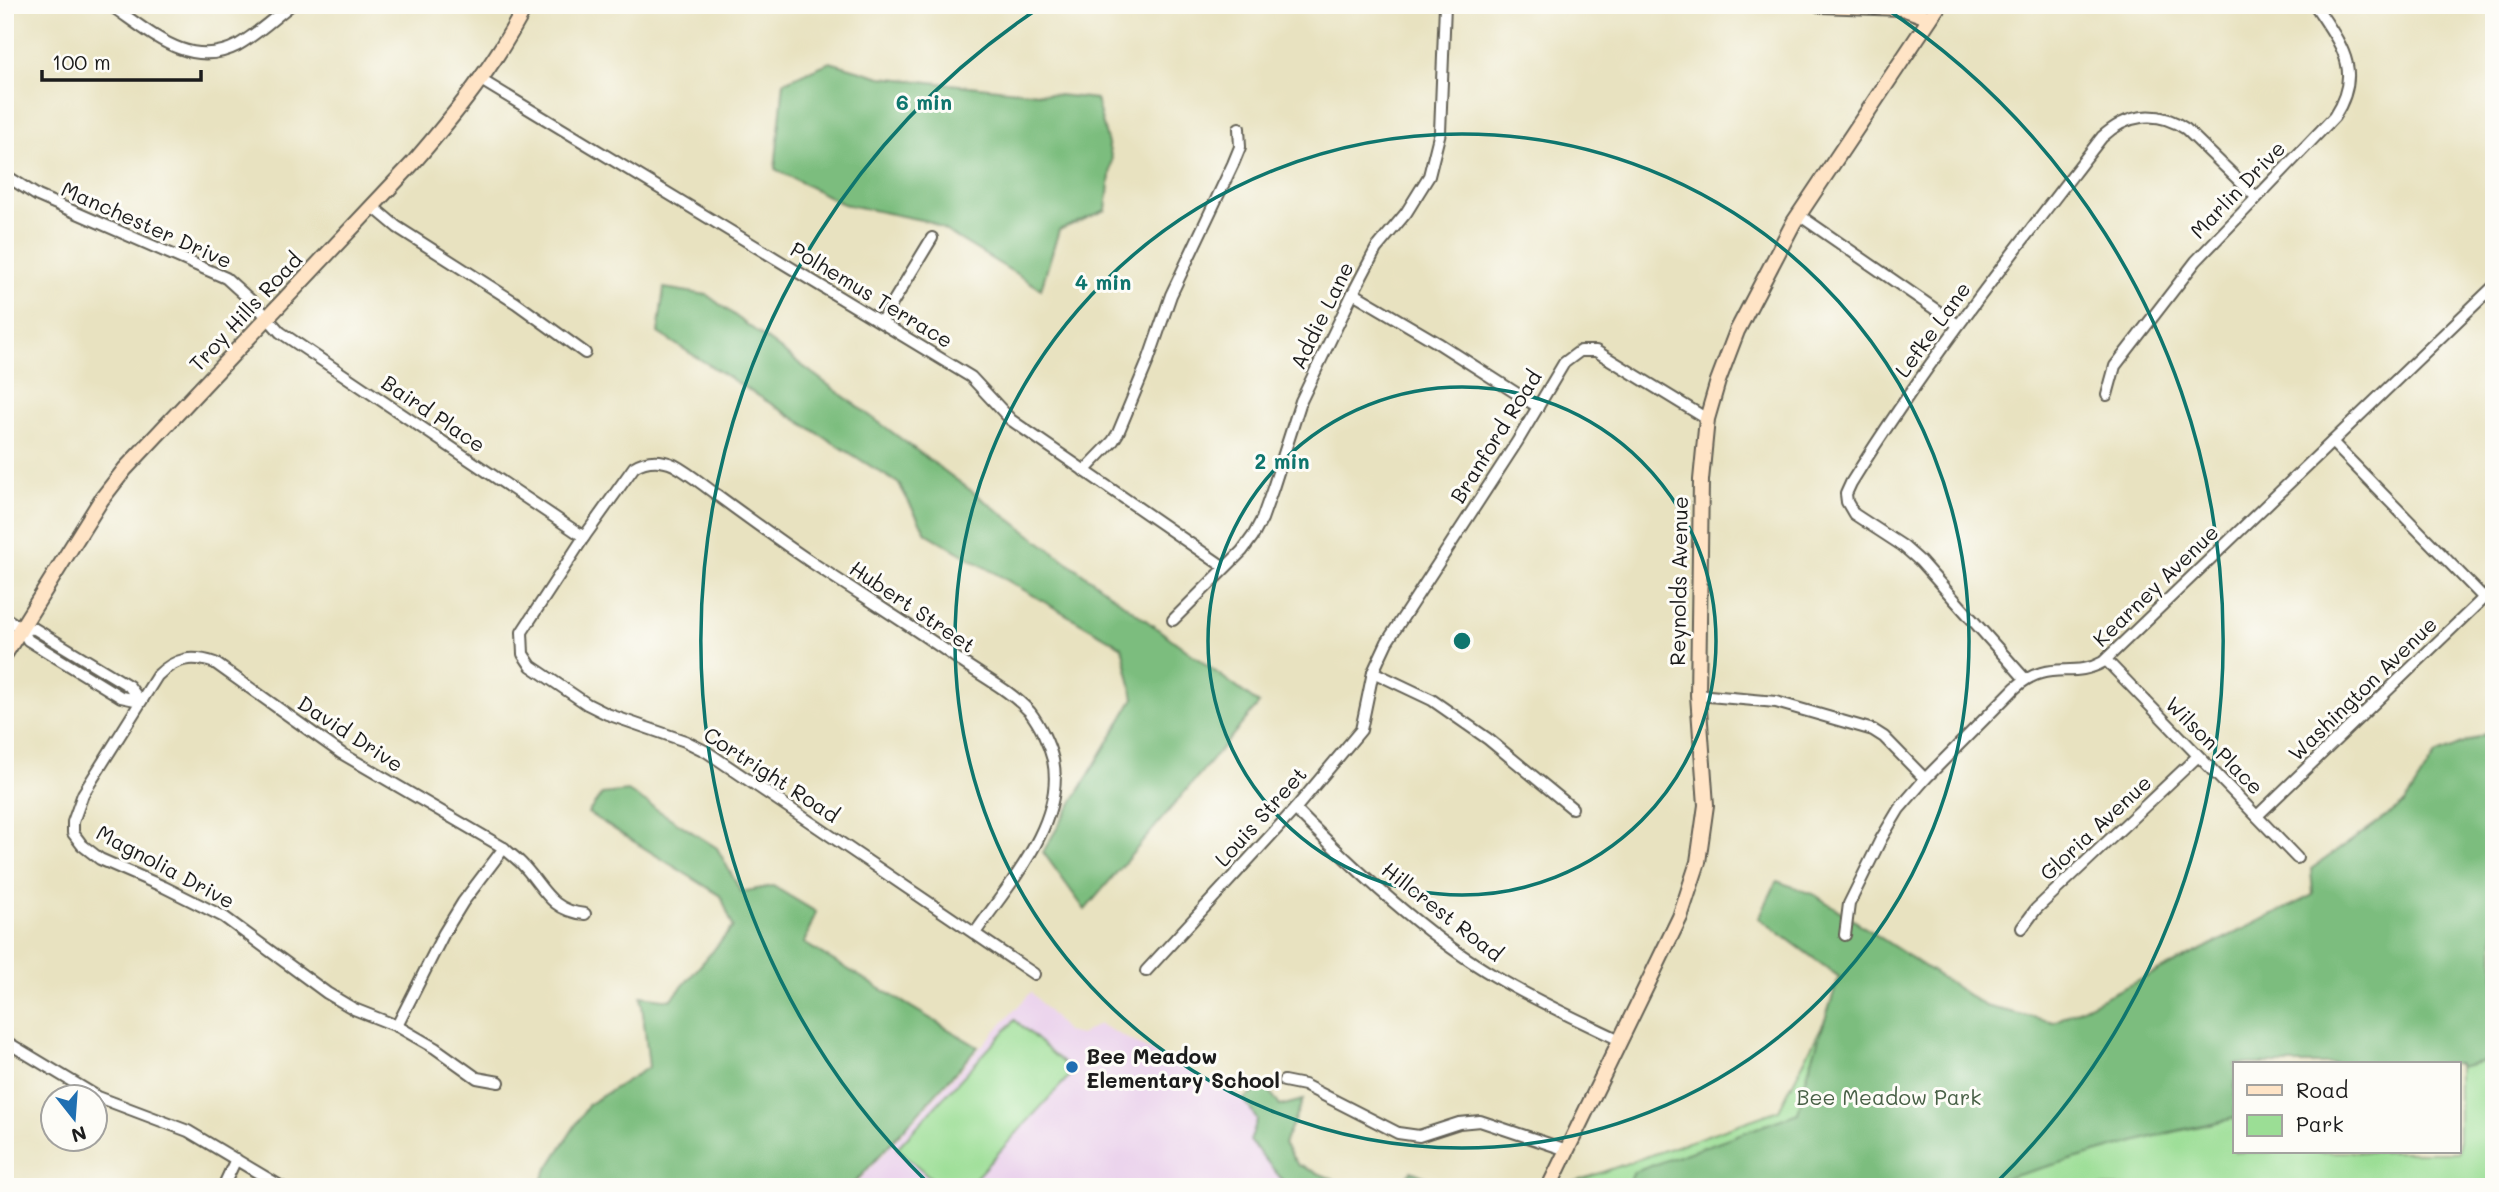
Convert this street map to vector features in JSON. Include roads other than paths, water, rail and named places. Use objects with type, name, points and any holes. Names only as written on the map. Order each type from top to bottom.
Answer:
[{"type":"street","points":[[110,5],[174,47],[201,55],[222,52],[235,46],[291,5]]},
{"type":"street","name":"Troy Hills Road","points":[[5,653],[109,489],[147,445],[413,163],[481,80],[526,5]]},
{"type":"street","name":"Addie Lane","points":[[1173,620],[1242,551],[1262,519],[1301,401],[1353,293],[1376,249],[1423,189],[1435,159],[1440,132],[1445,5]]},
{"type":"street","points":[[1820,5],[1902,8],[1930,18]]},
{"type":"street","name":"Reynolds Avenue","points":[[1549,1187],[1680,917],[1698,862],[1706,805],[1698,695],[1701,480],[1707,419],[1718,381],[1737,331],[1799,215],[1939,5]]},
{"type":"street","name":"Marlin Drive","points":[[2108,395],[2115,366],[2196,261],[2334,117],[2347,91],[2348,62],[2315,5]]},
{"type":"street","name":"Polhemus Terrace","points":[[481,80],[971,377],[1012,420],[1224,567]]},
{"type":"street","name":"Lefke Lane","points":[[2025,680],[1920,561],[1903,546],[1854,514],[1846,494],[1851,483],[1893,415],[1958,326],[2102,137],[2112,128],[2125,121],[2146,116],[2174,121],[2186,129],[2256,197]]},
{"type":"street","points":[[1084,471],[1114,442],[1148,361],[1171,295],[1240,147],[1239,128]]},
{"type":"street","name":"Manchester Drive","points":[[5,175],[38,196],[226,278],[267,317]]},
{"type":"street","points":[[372,206],[397,227],[516,303],[585,353]]},
{"type":"street","points":[[1799,215],[1958,326]]},
{"type":"street","points":[[881,322],[932,238]]},
{"type":"street","name":"Kearney Avenue","points":[[1845,935],[1849,904],[1881,839],[1899,809],[1925,779],[2025,680],[2041,672],[2090,668],[2106,660],[2494,286]]},
{"type":"street","points":[[1353,293],[1538,407]]},
{"type":"street","name":"Baird Place","points":[[267,317],[280,332],[584,537]]},
{"type":"street","name":"Branford Road","points":[[1373,672],[1387,642],[1564,363],[1575,353],[1588,349],[1596,351],[1707,419]]},
{"type":"street","points":[[2332,442],[2483,597]]},
{"type":"street","name":"Hubert Street","points":[[584,537],[634,467],[654,460],[675,466],[807,559],[922,632],[1010,693],[1030,712],[1046,740],[1052,758],[1052,801],[1043,829],[1030,854],[975,933]]},
{"type":"street","name":"Cortright Road","points":[[584,537],[522,632],[521,647],[531,666],[587,704],[607,714],[685,741],[707,752],[1034,974]]},
{"type":"street","name":"Washington Avenue","points":[[2258,816],[2494,588]]},
{"type":"street","points":[[5,618],[21,628],[35,628],[129,686],[140,702]]},
{"type":"street","name":"David Drive","points":[[113,746],[158,676],[172,663],[194,658],[215,663],[341,753],[503,848],[522,863],[558,906],[570,913],[584,914]]},
{"type":"street","name":"Wilson Place","points":[[2106,660],[2297,858]]},
{"type":"street","points":[[1373,672],[1432,701],[1488,739],[1572,808]]},
{"type":"street","name":"Louis Street","points":[[1146,971],[1295,809],[1362,730],[1373,672]]},
{"type":"street","points":[[1698,695],[1776,702],[1872,730],[1884,737],[1925,779]]},
{"type":"street","name":"Magnolia Drive","points":[[113,746],[75,811],[73,834],[82,845],[100,859],[224,917],[327,993],[354,1009],[397,1026],[435,1048],[477,1078],[499,1082]]},
{"type":"street","name":"Gloria Avenue","points":[[2022,928],[2036,909],[2197,757]]},
{"type":"street","name":"Hillcrest Road","points":[[1295,809],[1396,902],[1456,950],[1494,976],[1620,1040]]},
{"type":"street","points":[[397,1026],[463,902],[503,848]]},
{"type":"street","points":[[5,1041],[98,1097],[188,1132],[282,1187]]},
{"type":"street","points":[[1284,1081],[1304,1085],[1398,1133],[1419,1136],[1458,1123],[1480,1121],[1567,1150]]},
{"type":"street","points":[[223,1187],[236,1159]]},
{"type":"place","name":"Bee Meadow Elementary School","points":[[1072,1067]]},
{"type":"park label","name":"Bee Meadow Park","points":[[1889,1096]]}]
